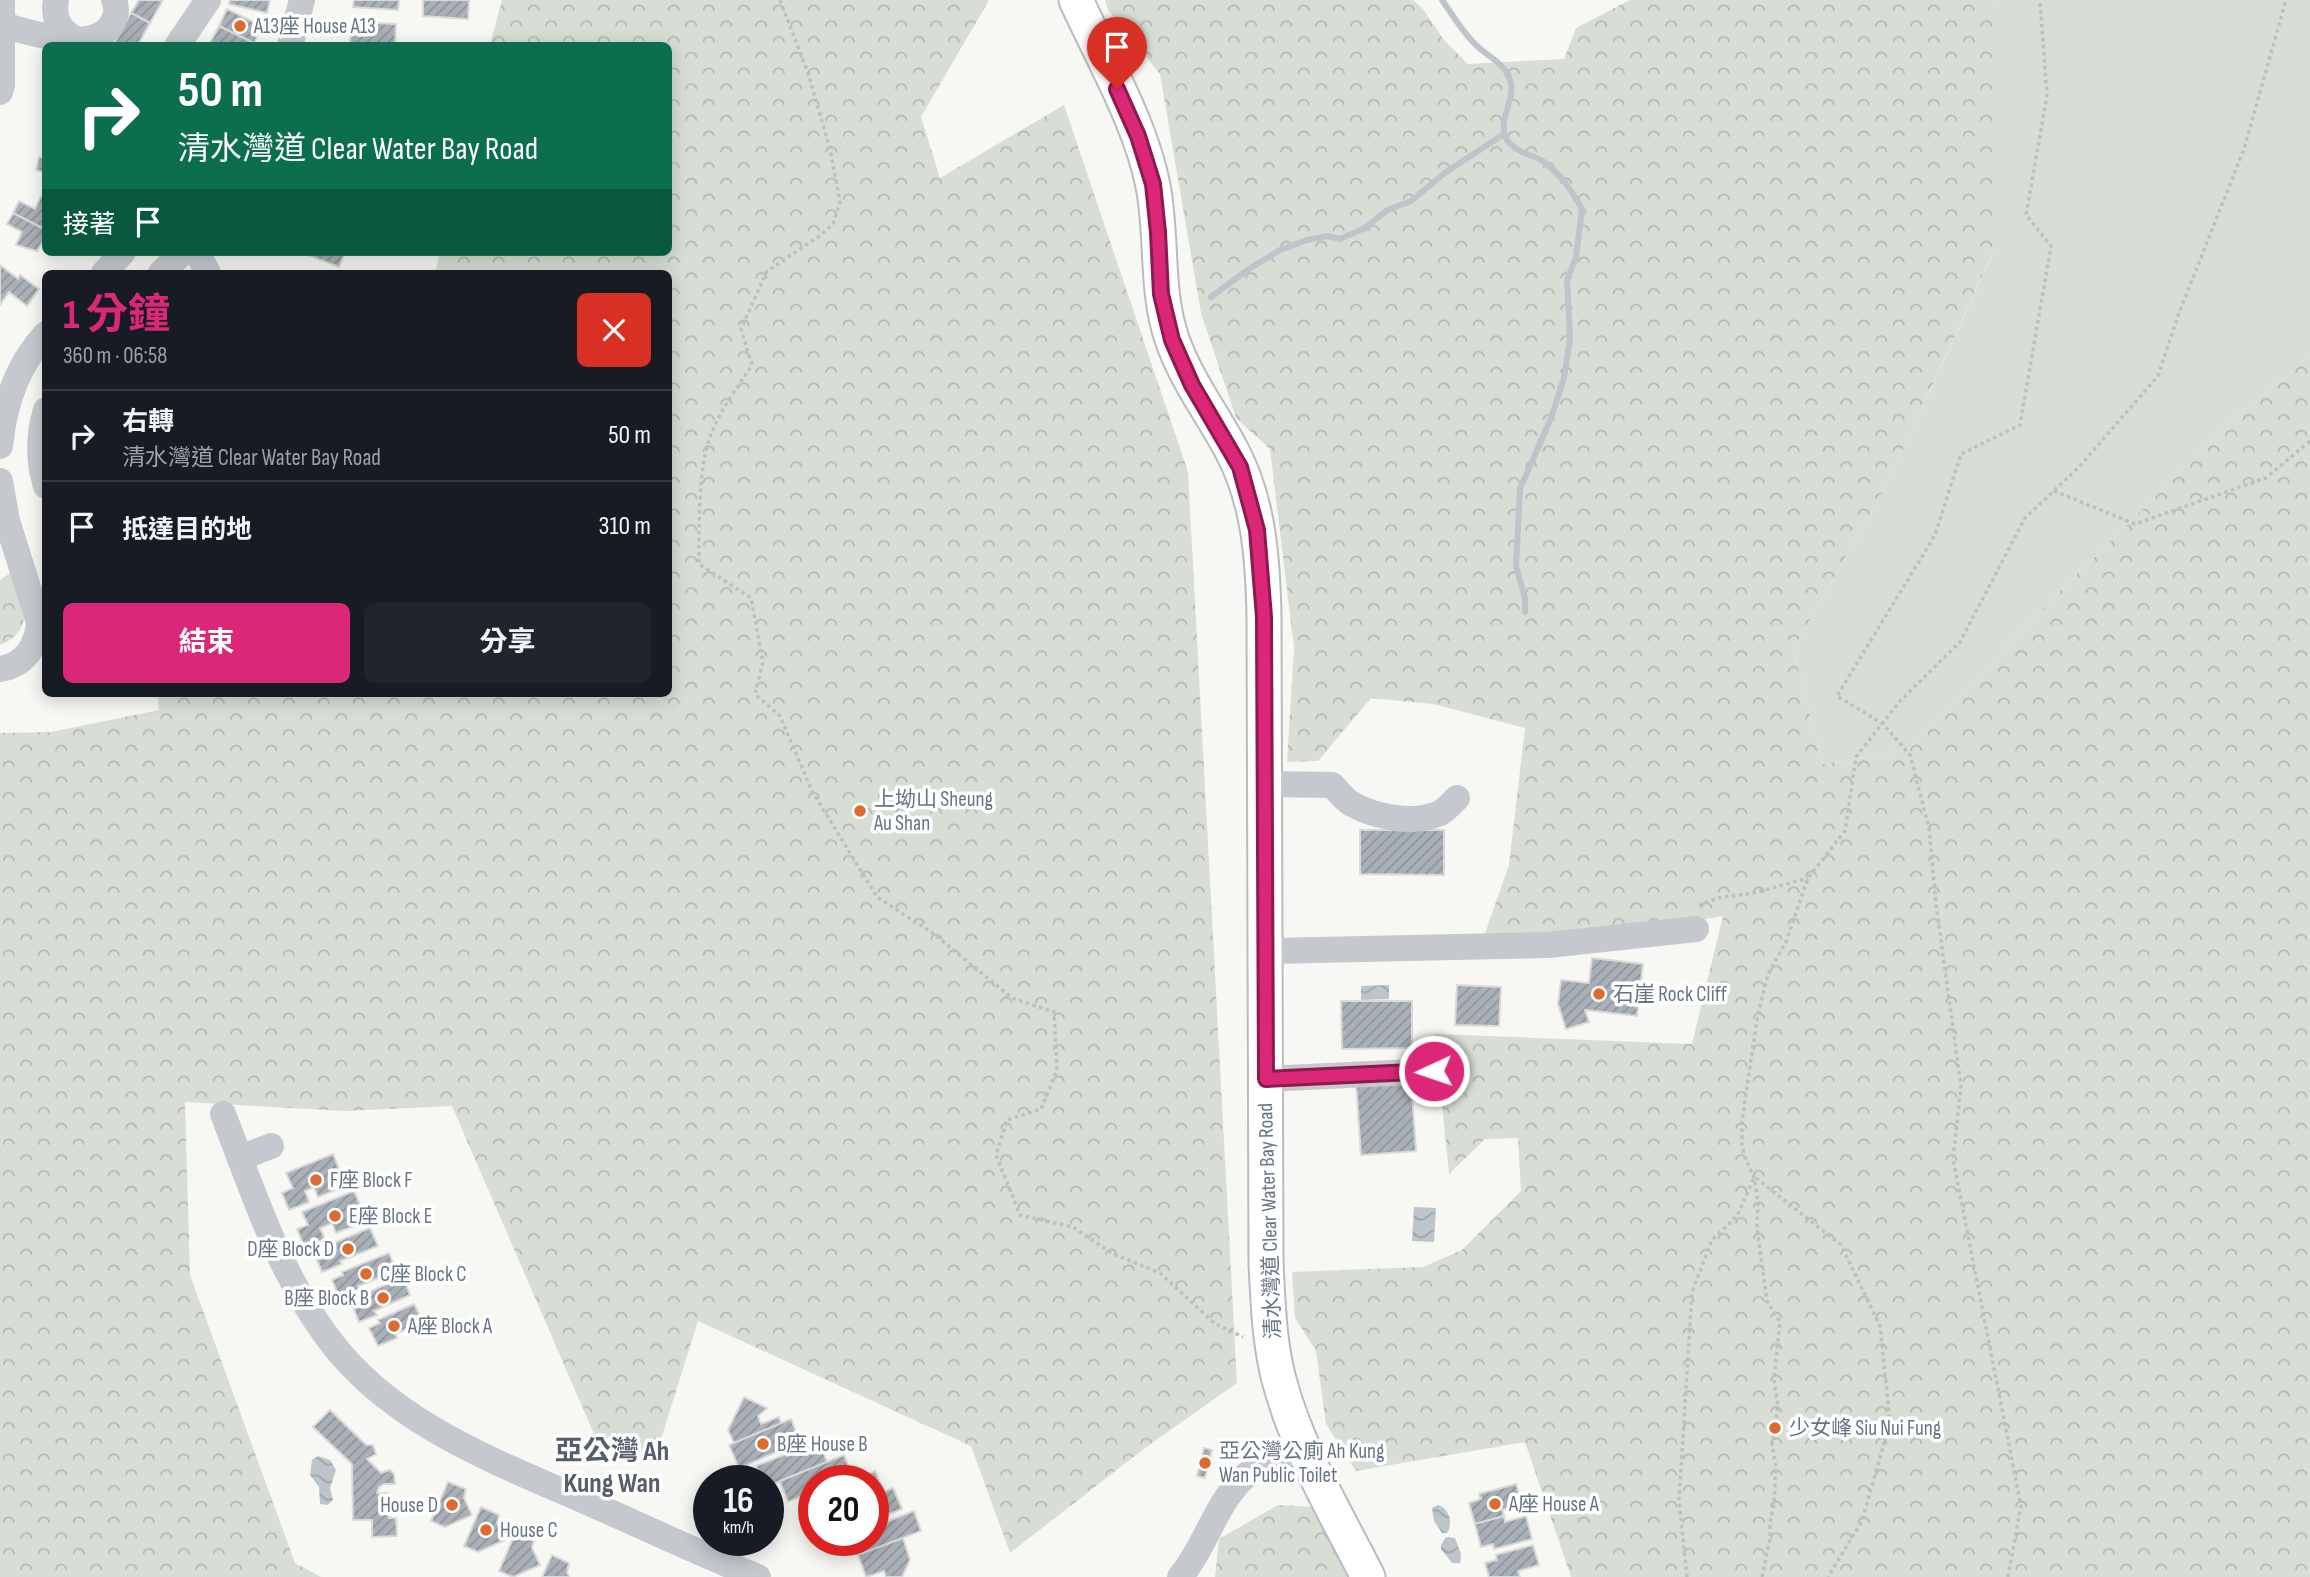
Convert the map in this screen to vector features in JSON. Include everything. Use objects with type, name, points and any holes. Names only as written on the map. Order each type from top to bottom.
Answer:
[{"type":"main road","name":"清水灣道 Clear Water Bay Road","points":[[1076,0],[1147,160],[1156,206],[1161,294],[1172,340],[1192,385],[1240,467],[1253,507],[1263,584],[1266,1264],[1270,1329],[1284,1396],[1303,1446],[1368,1577]]},
{"type":"street","points":[[56,0],[56,21],[62,30],[71,37],[95,40]]},
{"type":"street","points":[[0,92],[2,13],[67,40],[95,40],[110,27],[115,17],[114,0]]},
{"type":"street","points":[[180,42],[208,0]]},
{"type":"street","points":[[291,42],[302,0]]},
{"type":"street","points":[[107,270],[119,256]]},
{"type":"street","points":[[164,270],[179,256]]},
{"type":"street","points":[[0,446],[12,389],[30,354],[42,339]]},
{"type":"street","points":[[42,429],[39,465],[42,474]]},
{"type":"street","points":[[0,481],[7,521],[39,622],[38,637],[31,650],[21,661],[0,669]]},
{"type":"street","points":[[1265,784],[1332,785],[1349,803],[1371,813],[1398,818],[1440,813],[1457,798]]},
{"type":"street","points":[[1265,951],[1548,945],[1696,929]]},
{"type":"street","points":[[1266,1079],[1434,1071]]},
{"type":"street","points":[[223,1114],[296,1291],[330,1341],[389,1398],[425,1424],[487,1458],[758,1577]]},
{"type":"street","points":[[240,1158],[271,1146]]},
{"type":"street","points":[[1180,1577],[1199,1550],[1223,1503],[1242,1479],[1261,1466],[1303,1446]]},
{"type":"path","points":[[780,0],[808,72],[830,149],[841,202],[833,224],[767,271],[741,329],[752,365],[709,440],[702,481],[699,564],[751,598],[763,662],[755,694],[780,716],[812,792],[877,897],[934,934],[1012,998],[1054,1012],[1058,1070],[1041,1109],[1007,1119],[996,1155],[1020,1215],[1073,1227],[1113,1254],[1160,1273],[1214,1323],[1245,1337]]},
{"type":"path","points":[[2008,1577],[2021,1506],[1953,1159],[1961,1086],[1936,904],[1929,828],[1910,755],[1883,724],[1837,696],[1936,536],[1961,454],[2020,425],[2051,246],[2026,215],[2047,96],[2040,0]]},
{"type":"path","points":[[1762,1577],[1774,1504],[1776,1468],[1772,1444],[1778,1406],[1774,1379],[1780,1322],[1767,1301],[1757,1227],[1758,1201],[1754,1177],[1745,1158],[1742,1133],[1757,1018],[1768,974],[1786,943],[1808,878],[1845,831],[1856,757],[1900,701],[1960,642],[2025,518],[2079,467],[2158,376],[2179,313],[2245,149],[2286,0]]},
{"type":"path","points":[[2054,491],[2135,524],[2266,478],[2310,442]]},
{"type":"path","points":[[1696,929],[1701,904],[1808,878]]},
{"type":"path","points":[[1687,1577],[1679,1500],[1692,1292],[1712,1240],[1737,1216],[1754,1177]]},
{"type":"path","points":[[1754,1177],[1841,1245],[1880,1326],[1890,1422],[1862,1521],[1828,1577]]},
{"type":"green space","points":[[502,0],[989,0],[921,117],[940,178],[1064,105],[1188,472],[1237,1383],[1145,1448],[1010,1553],[971,1446],[698,1321],[656,1455],[598,1443],[452,1106],[345,1111],[185,1102],[190,1275],[295,1563],[321,1577],[0,1577],[0,733],[51,732],[159,710],[157,697],[672,697],[672,270],[436,270],[439,256],[672,256],[672,42],[491,42]]},
{"type":"green space","points":[[1105,0],[1413,0],[1423,9],[1444,40],[1468,64],[1564,59],[1576,28],[1630,0],[1995,0],[1993,252],[1888,483],[1793,649],[1823,764],[1909,749],[2055,596],[2243,410],[2310,357],[2310,1577],[1571,1577],[1525,1442],[1356,1471],[1326,1424],[1316,1351],[1295,1318],[1292,1272],[1423,1267],[1462,1250],[1521,1191],[1518,1138],[1485,1139],[1449,1174],[1435,1034],[1692,1044],[1723,916],[1639,931],[1484,936],[1509,865],[1525,728],[1433,704],[1371,698],[1318,761],[1287,762],[1294,648],[1270,449],[1236,418],[1201,313],[1160,74],[1108,10]]},
{"type":"green space","points":[[1995,0],[2310,0],[2310,357],[2243,410],[2055,596],[1909,749],[1823,764],[1793,649],[1888,483],[1993,253]]},
{"type":"green space","points":[[13,571],[23,603],[23,623],[12,639],[0,645],[0,580]]},
{"type":"green space","points":[[1278,1505],[1318,1507],[1353,1577],[1215,1577],[1219,1539]]},
{"type":"water","points":[[1389,985],[1389,999],[1361,1000],[1361,986]]},
{"type":"water","points":[[1414,1207],[1436,1208],[1434,1242],[1412,1241]]},
{"type":"water","points":[[318,1456],[330,1460],[336,1470],[330,1488],[333,1500],[328,1505],[320,1504],[319,1487],[310,1475],[312,1460]]},
{"type":"water","points":[[1438,1505],[1449,1517],[1447,1533],[1442,1533],[1434,1521],[1432,1508]]},
{"type":"water","points":[[1446,1537],[1455,1538],[1461,1554],[1460,1563],[1452,1563],[1441,1549]]},
{"type":"building","points":[[139,0],[163,0],[150,23],[131,13]]},
{"type":"building","points":[[230,0],[270,0],[267,13],[229,4]]},
{"type":"building","points":[[354,0],[399,0],[398,10],[353,7]]},
{"type":"building","points":[[423,0],[469,0],[468,19],[423,16]]},
{"type":"building","name":"A13座 House A13","points":[[227,9],[262,26],[254,42],[252,42],[219,26]]},
{"type":"building","points":[[131,13],[150,23],[139,42],[115,42]]},
{"type":"building","points":[[351,22],[396,24],[395,42],[350,42]]},
{"type":"building","points":[[219,26],[252,42],[211,42]]},
{"type":"building","points":[[39,157],[42,158],[42,172],[36,170]]},
{"type":"building","points":[[41,196],[42,228],[13,213],[19,201],[35,209]]},
{"type":"building","points":[[13,213],[42,228],[42,243],[37,251],[16,245],[22,232],[7,224]]},
{"type":"building","points":[[310,256],[343,256],[339,267]]},
{"type":"building","points":[[0,265],[18,279],[20,275],[39,289],[27,306],[9,292],[0,305]]},
{"type":"building","points":[[1360,830],[1444,830],[1444,875],[1360,874]]},
{"type":"building","name":"石崖 Rock Cliff","points":[[1592,958],[1643,964],[1637,1016],[1585,1010],[1589,1022],[1566,1029],[1558,1004],[1561,980],[1589,983]]},
{"type":"building","points":[[1457,985],[1501,987],[1499,1026],[1455,1025]]},
{"type":"building","points":[[1341,1001],[1412,1001],[1412,1048],[1342,1049]]},
{"type":"building","points":[[1411,1080],[1416,1151],[1361,1155],[1356,1083]]},
{"type":"building","name":"F座 Block F","points":[[333,1154],[346,1186],[318,1197],[314,1187],[305,1191],[309,1202],[289,1210],[282,1193],[293,1188],[286,1173]]},
{"type":"building","name":"E座 Block E","points":[[354,1191],[367,1221],[336,1233],[332,1223],[320,1228],[325,1239],[305,1248],[297,1229],[308,1225],[302,1212]]},
{"type":"building","name":"D座 Block D","points":[[370,1228],[378,1246],[340,1261],[342,1264],[322,1272],[315,1255],[326,1250],[324,1247]]},
{"type":"building","name":"C座 Block C","points":[[389,1253],[396,1271],[358,1286],[360,1289],[339,1297],[332,1280],[343,1275],[342,1272]]},
{"type":"building","name":"B座 Block B","points":[[403,1277],[410,1295],[374,1311],[377,1315],[359,1322],[352,1305],[362,1301],[360,1296]]},
{"type":"building","name":"A座 Block A","points":[[414,1304],[423,1322],[395,1334],[397,1338],[378,1346],[369,1328],[380,1323],[378,1320]]},
{"type":"building","points":[[744,1397],[767,1408],[758,1416],[761,1424],[779,1417],[781,1424],[734,1443],[728,1430]]},
{"type":"building","points":[[330,1410],[366,1445],[373,1445],[376,1454],[367,1459],[381,1473],[390,1470],[394,1474],[395,1484],[384,1484],[379,1487],[377,1493],[388,1493],[389,1518],[396,1518],[397,1536],[372,1537],[372,1520],[353,1520],[352,1464],[313,1427]]},
{"type":"building","name":"B座 House B","points":[[791,1419],[800,1442],[746,1465],[738,1465],[729,1445]]},
{"type":"building","points":[[819,1441],[827,1462],[820,1465],[798,1465],[798,1474],[784,1479],[784,1465],[759,1465]]},
{"type":"building","name":"亞公灣公廁 Ah Kung Wan Public Toilet","points":[[1204,1448],[1212,1450],[1205,1478],[1197,1476]]},
{"type":"building","points":[[844,1455],[848,1465],[819,1465]]},
{"type":"building","points":[[798,1474],[798,1498],[788,1502],[784,1492],[784,1479]]},
{"type":"building","name":"House D","points":[[448,1482],[466,1489],[464,1498],[472,1515],[445,1527],[431,1521]]},
{"type":"building","name":"A座 House A","points":[[1516,1484],[1522,1504],[1502,1510],[1504,1516],[1475,1524],[1469,1503],[1481,1499],[1479,1494]]},
{"type":"building","points":[[893,1488],[902,1509],[889,1514],[889,1490]]},
{"type":"building","name":"House C","points":[[481,1507],[499,1515],[497,1523],[505,1540],[478,1552],[464,1546]]},
{"type":"building","points":[[914,1511],[921,1531],[889,1543],[889,1521]]},
{"type":"building","points":[[1504,1516],[1505,1522],[1526,1516],[1532,1539],[1494,1549],[1493,1544],[1481,1547],[1475,1524]]},
{"type":"building","points":[[516,1531],[534,1539],[532,1548],[540,1565],[513,1577],[499,1571]]},
{"type":"building","points":[[903,1538],[910,1560],[902,1577],[886,1577],[884,1571],[866,1577],[858,1556],[889,1556],[889,1543]]},
{"type":"building","points":[[1533,1545],[1539,1565],[1518,1571],[1520,1577],[1489,1577],[1485,1563],[1497,1560],[1496,1555]]},
{"type":"building","points":[[552,1555],[569,1563],[569,1577],[542,1577]]},
{"type":"waterway","points":[[1442,0],[1461,28],[1478,47],[1503,67],[1509,77],[1511,93],[1504,124],[1507,140],[1515,148],[1551,167],[1567,185],[1584,212]]},
{"type":"waterway","points":[[1211,297],[1280,250],[1328,236],[1340,239],[1365,228],[1387,210],[1411,201],[1446,172],[1504,134]]},
{"type":"waterway","points":[[1525,612],[1525,598],[1516,566],[1520,489],[1551,418],[1564,378],[1570,339],[1567,280],[1576,257],[1582,209]]},
{"type":"place","name":"A13座 House A13","points":[[240,26]]},
{"type":"place","name":"上坳山 Sheung Au Shan","points":[[860,811]]},
{"type":"place","name":"石崖 Rock Cliff","points":[[1599,994]]},
{"type":"place","name":"F座 Block F","points":[[316,1180]]},
{"type":"place","name":"E座 Block E","points":[[335,1216]]},
{"type":"place","name":"D座 Block D","points":[[348,1249]]},
{"type":"place","name":"C座 Block C","points":[[366,1274]]},
{"type":"place","name":"B座 Block B","points":[[383,1298]]},
{"type":"place","name":"A座 Block A","points":[[394,1326]]},
{"type":"place","name":"少女峰 Siu Nui Fung","points":[[1775,1428]]},
{"type":"place","name":"B座 House B","points":[[763,1444]]},
{"type":"place","name":"亞公灣公廁 Ah Kung Wan Public Toilet","points":[[1205,1463]]},
{"type":"place","name":"A座 House A","points":[[1495,1504]]},
{"type":"place","name":"House D","points":[[452,1505]]},
{"type":"place","name":"House C","points":[[486,1530]]},
{"type":"district","name":"亞公灣 Ah Kung Wan","points":[[612,1466]]},
{"type":"route","points":[[1117,89],[1138,136],[1153,184],[1161,294],[1172,340],[1200,400],[1240,467],[1253,507],[1261,555],[1264,617],[1266,1079],[1434,1071]]}]
